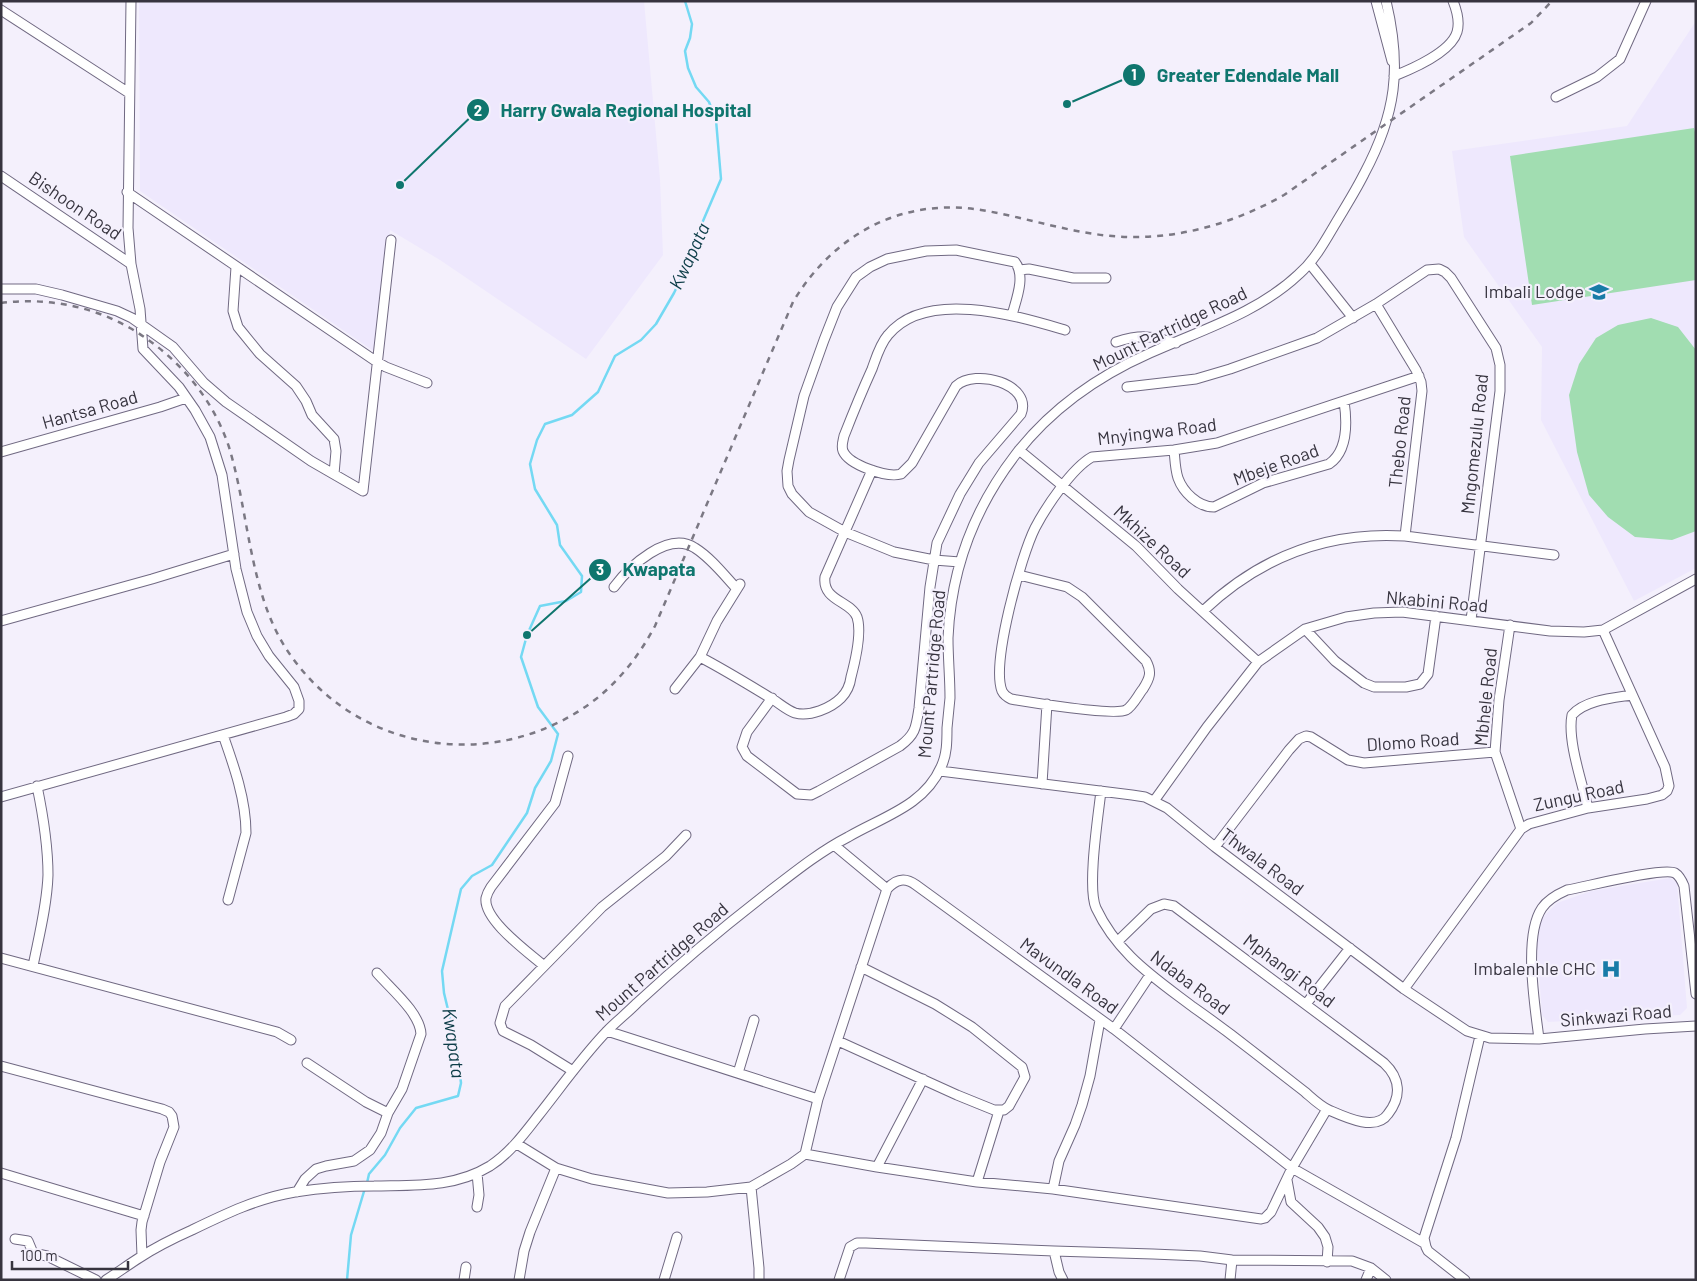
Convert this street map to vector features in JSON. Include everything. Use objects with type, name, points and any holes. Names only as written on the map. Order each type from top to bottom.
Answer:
[{"type":"street","points":[[1,797],[294,714],[300,705],[294,687],[269,656],[254,631],[243,600],[234,554],[226,493],[216,453],[203,424],[186,398],[172,379],[145,353],[142,342],[138,294],[131,264],[128,228],[128,93],[131,1]]},
{"type":"street","name":"Mount Partridge Road","points":[[1376,1],[1394,66]]},
{"type":"street","name":"Mount Partridge Road","points":[[106,1280],[142,1256],[177,1237],[265,1198],[349,1186],[436,1185],[452,1182],[477,1173],[505,1156],[517,1144],[573,1071],[607,1031],[676,966],[767,893],[834,846],[847,837],[910,804],[922,794],[940,771],[944,758],[950,697],[948,638],[952,601],[960,562],[978,514],[996,480],[1033,434],[1058,410],[1082,391],[1114,370],[1249,310],[1267,300],[1310,264],[1360,182],[1378,148],[1390,112],[1395,55],[1386,1]]},
{"type":"street","points":[[1394,76],[1424,62],[1448,45],[1454,38],[1457,33],[1458,17],[1454,1]]},
{"type":"street","points":[[1556,97],[1597,77],[1620,59],[1646,1]]},
{"type":"street","points":[[1,10],[128,93]]},
{"type":"street","name":"Bishoon Road","points":[[1,176],[131,264]]},
{"type":"street","points":[[127,192],[376,362],[386,368],[427,383]]},
{"type":"street","points":[[1,289],[36,289],[62,294],[117,311],[141,323],[172,347],[215,394],[311,461],[363,491],[391,240]]},
{"type":"street","points":[[960,562],[934,560],[894,552],[845,532],[809,512],[800,504],[788,486],[787,471],[796,423],[837,307],[856,277],[870,267],[887,259],[926,251],[956,250],[1015,262],[1020,270],[1019,288],[1012,315]]},
{"type":"street","points":[[1310,264],[1353,318]]},
{"type":"street","points":[[236,266],[233,311],[238,328],[260,354],[296,386],[312,415],[334,440],[336,451],[334,474]]},
{"type":"street","points":[[1020,270],[1029,269],[1073,278],[1106,278]]},
{"type":"street","name":"Mngomezulu Road","points":[[1127,387],[1178,382],[1216,374],[1310,341],[1353,318],[1427,270],[1439,269],[1445,272],[1451,278],[1496,348],[1500,365],[1500,391],[1472,620]]},
{"type":"street","name":"Thebo Road","points":[[1376,304],[1419,376],[1422,390],[1405,536]]},
{"type":"street","points":[[772,698],[747,732],[742,747],[747,756],[797,794],[811,795],[900,746],[909,739],[916,727],[919,708],[930,587],[937,543],[960,494],[979,463],[1021,414],[1023,404],[1019,394],[1002,383],[983,378],[960,382],[912,463],[905,471],[896,476],[872,470],[848,458],[844,454],[842,443],[879,351],[888,335],[903,321],[916,315],[955,309],[1012,315],[1064,330]]},
{"type":"street","points":[[1116,342],[1153,336],[1176,343]]},
{"type":"street","name":"Mnyingwa Road","points":[[1047,704],[1010,699],[1003,693],[1000,673],[1005,630],[1010,602],[1034,530],[1063,486],[1083,462],[1092,457],[1174,450],[1217,443],[1419,376]]},
{"type":"street","name":"Hantsa Road","points":[[1,452],[186,398]]},
{"type":"street","name":"Mbeje Road","points":[[1174,450],[1176,470],[1181,485],[1189,495],[1200,503],[1207,507],[1214,506],[1263,483],[1330,464],[1335,460],[1341,450],[1346,420],[1344,401]]},
{"type":"street","name":"Mkhize Road","points":[[1019,450],[1136,546],[1258,662]]},
{"type":"street","points":[[700,657],[795,713],[812,713],[842,698],[850,685],[858,639],[857,617],[852,610],[830,593],[824,582],[872,470]]},
{"type":"street","points":[[1203,611],[1220,594],[1281,557],[1343,539],[1381,535],[1405,536],[1554,554]]},
{"type":"street","points":[[614,587],[623,576],[647,556],[660,548],[680,542],[696,548],[739,586],[717,621],[700,657],[675,689]]},
{"type":"street","points":[[1,621],[234,554]]},
{"type":"street","points":[[1019,575],[1067,587],[1082,596],[1140,653],[1150,669],[1148,681],[1131,705],[1125,710],[1105,711],[1047,704],[1042,784]]},
{"type":"street","name":"Nkabini Road","points":[[1154,801],[1207,726],[1258,662],[1305,629],[1346,617],[1402,612],[1550,630],[1584,632],[1603,630],[1696,579]]},
{"type":"street","points":[[1305,629],[1334,661],[1364,683],[1374,687],[1406,687],[1420,684],[1428,674],[1436,616]]},
{"type":"street","name":"Mbhele Road","points":[[1510,625],[1499,700],[1495,752],[1521,829]]},
{"type":"street","name":"Zungu Road","points":[[1404,989],[1521,829],[1529,824],[1588,808],[1647,799],[1662,795],[1667,791],[1669,786],[1665,767],[1603,630]]},
{"type":"street","points":[[1588,808],[1572,741],[1572,715],[1583,706],[1632,695]]},
{"type":"street","points":[[223,735],[238,781],[246,824],[246,833],[228,900]]},
{"type":"street","name":"Dlomo Road","points":[[1214,847],[1289,750],[1302,737],[1311,737],[1348,760],[1364,763],[1495,752]]},
{"type":"street","points":[[544,966],[498,925],[490,914],[486,897],[491,887],[555,803],[568,756]]},
{"type":"street","name":"Thwala Road","points":[[940,771],[1132,795],[1154,801],[1167,808],[1214,847],[1452,1023],[1467,1031],[1490,1038],[1539,1039]]},
{"type":"street","points":[[33,966],[43,916],[48,876],[42,812],[37,786]]},
{"type":"street","name":"Ndaba Road","points":[[1101,792],[1094,858],[1093,898],[1103,920],[1130,956],[1150,975],[1216,1023],[1327,1109],[1362,1122],[1380,1121]]},
{"type":"street","points":[[573,1071],[531,1045],[503,1031],[500,1022],[505,1006],[602,907],[666,856],[686,835]]},
{"type":"street","points":[[517,1144],[556,1168],[592,1179],[668,1193],[707,1192],[751,1187],[779,1172],[805,1154],[818,1099],[887,889],[834,846]]},
{"type":"street","points":[[1539,1039],[1533,976],[1533,933],[1541,908],[1556,895],[1567,890],[1651,874],[1676,873],[1681,878],[1684,886],[1696,994]]},
{"type":"street","name":"Mavundla Road","points":[[887,889],[893,882],[898,880],[910,881],[916,884],[1114,1029],[1292,1168],[1424,1242],[1428,1251],[1465,1280]]},
{"type":"street","name":"Mphangi Road","points":[[1118,940],[1151,910],[1164,904],[1174,906],[1384,1063],[1393,1072],[1396,1080],[1396,1099],[1392,1110],[1380,1121]]},
{"type":"street","points":[[1306,1004],[1350,948]]},
{"type":"street","points":[[1,958],[277,1032],[291,1040]]},
{"type":"street","points":[[838,1040],[994,1110],[1004,1110],[1009,1106],[1022,1085],[1024,1077],[1022,1067],[972,1027],[935,1004],[861,967]]},
{"type":"street","points":[[297,1192],[316,1169],[354,1161],[370,1150],[381,1133],[388,1113],[402,1089],[421,1034],[421,1028],[416,1017],[376,973]]},
{"type":"street","points":[[1114,1029],[1150,975]]},
{"type":"street","points":[[738,1073],[754,1020]]},
{"type":"street","points":[[1053,1189],[1058,1161],[1082,1105],[1090,1076],[1100,1020]]},
{"type":"street","name":"Sinkwazi Road","points":[[1539,1039],[1641,1029],[1696,1026]]},
{"type":"street","points":[[607,1031],[818,1099]]},
{"type":"street","points":[[1424,1242],[1456,1138],[1480,1036]]},
{"type":"street","points":[[307,1063],[366,1102],[388,1113]]},
{"type":"street","points":[[1,1066],[169,1112],[174,1120],[174,1127],[160,1162],[144,1216],[141,1230],[142,1256]]},
{"type":"street","points":[[877,1167],[923,1079]]},
{"type":"street","points":[[805,1154],[977,1182],[1053,1189],[1261,1219],[1271,1212],[1292,1168],[1327,1109]]},
{"type":"street","points":[[977,1182],[1000,1111]]},
{"type":"street","points":[[519,1280],[524,1251],[530,1232],[556,1168]]},
{"type":"street","points":[[1,1173],[144,1216]]},
{"type":"street","points":[[477,1173],[477,1207]]},
{"type":"street","points":[[1287,1180],[1291,1202],[1318,1227],[1325,1237],[1328,1247],[1327,1262]]},
{"type":"street","points":[[751,1187],[759,1280]]},
{"type":"street","points":[[664,1280],[677,1237]]},
{"type":"street","points":[[15,1239],[28,1241],[33,1253],[47,1256],[96,1280]]},
{"type":"street","points":[[839,1280],[850,1247],[857,1243],[1163,1254],[1232,1260],[1352,1261],[1370,1268],[1386,1280]]},
{"type":"street","points":[[1054,1251],[1063,1280]]},
{"type":"street","points":[[1230,1280],[1232,1260]]},
{"type":"street","points":[[464,1280],[466,1267]]},
{"type":"street","points":[[1366,1280],[1370,1268]]},
{"type":"shaded area","points":[[139,1],[644,1],[660,179],[663,255],[586,359],[440,260],[390,230],[375,352],[140,191]]},
{"type":"shaded area","name":"Imbali Lodge","points":[[1696,21],[1696,568],[1634,601],[1541,420],[1542,347],[1464,237],[1452,151],[1627,126]]},
{"type":"shaded area","name":"Imbalenhle CHC","points":[[1670,878],[1677,883],[1687,1008],[1680,1015],[1548,1022],[1542,1015],[1536,931],[1545,915],[1557,903],[1591,891]]},
{"type":"green space","points":[[1694,128],[1696,136],[1696,280],[1532,305],[1510,156]]},
{"type":"green space","points":[[1651,318],[1678,327],[1696,350],[1696,531],[1672,540],[1635,537],[1608,517],[1589,495],[1577,452],[1569,395],[1579,364],[1596,338],[1618,325]]},
{"type":"waterway","name":"Kwapata","points":[[367,1183],[369,1174],[385,1155],[400,1128],[416,1108],[458,1096],[461,1083],[456,1043],[444,993],[442,971],[461,889],[472,876],[492,865],[527,813],[535,788],[551,761],[558,734],[538,707],[521,657],[527,635],[540,606],[566,601],[581,592],[582,576],[560,545],[557,525],[535,489],[530,464],[537,440],[545,424],[572,415],[598,392],[615,356],[641,340],[656,324],[674,293],[693,253],[703,221],[721,179],[716,120],[709,102],[696,87],[688,68],[685,51],[690,38],[692,24],[685,1]]},
{"type":"waterway","name":"Kwapata","points":[[347,1280],[351,1235],[365,1188]]},
{"type":"railway","points":[[1,303],[18,301],[51,302],[100,314],[115,320],[147,339],[177,364],[190,378],[213,411],[229,447],[239,485],[251,550],[266,607],[285,647],[294,660],[324,692],[358,717],[396,734],[436,743],[478,744],[519,737],[559,722],[596,699],[622,674],[643,646],[655,626],[793,302],[809,278],[849,240],[872,226],[897,216],[924,209],[952,207],[999,213],[1073,230],[1129,237],[1170,235],[1228,220],[1266,205],[1284,195],[1531,23],[1552,1]]},
{"type":"place","name":"Greater Edendale Mall","points":[[1067,104]]},
{"type":"place","name":"Harry Gwala Regional Hospital","points":[[400,185]]},
{"type":"place","name":"Imbali Lodge","points":[[1599,292]]},
{"type":"place","name":"Kwapata","points":[[527,635]]},
{"type":"place","name":"Imbalenhle CHC","points":[[1611,969]]}]
